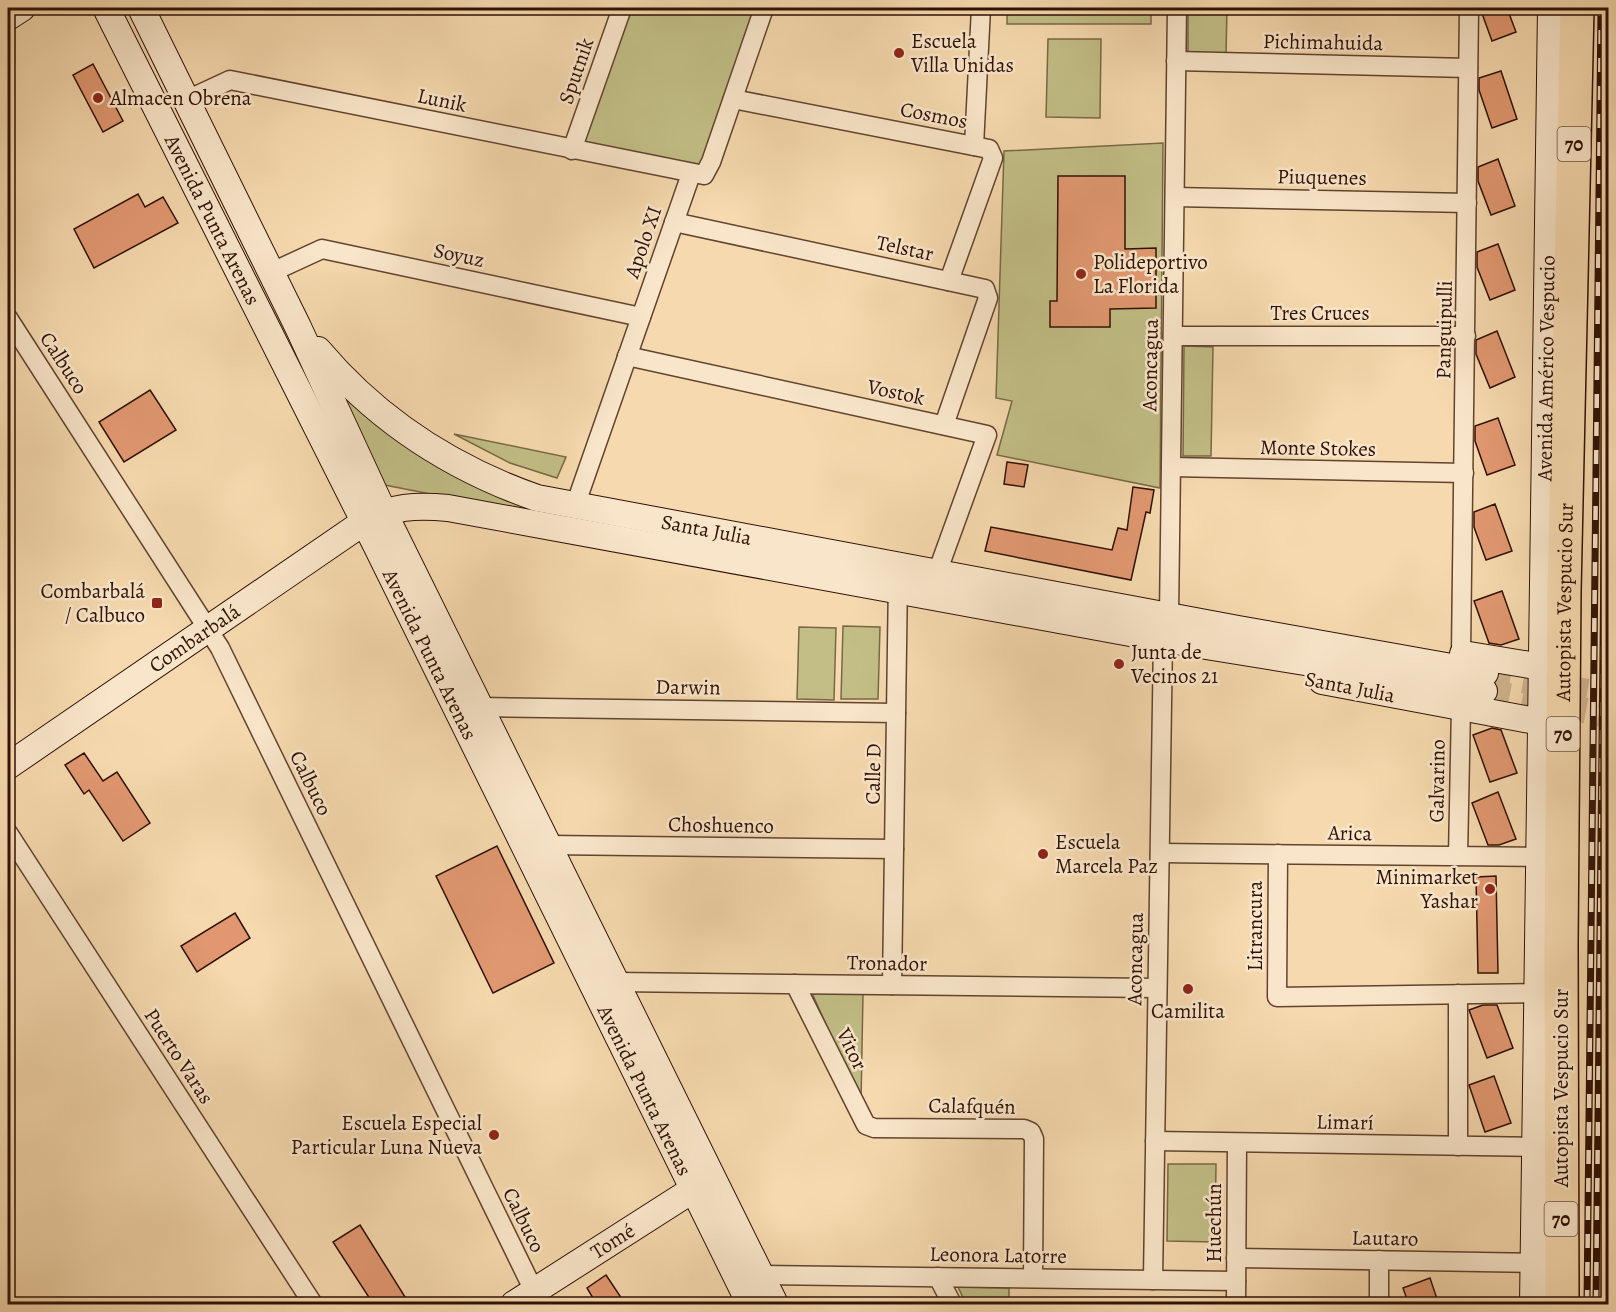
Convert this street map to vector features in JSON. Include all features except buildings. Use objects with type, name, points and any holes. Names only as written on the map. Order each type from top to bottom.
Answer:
[{"type":"highway","name":"Autopista Vespucio Sur","points":[[1562,1305],[1561,944],[1564,591],[1577,8]]},
{"type":"main road","points":[[8,17],[22,8]]},
{"type":"main road","name":"Avenida Punta Arenas","points":[[106,8],[373,516],[702,1184],[760,1275],[775,1305]]},
{"type":"main road","name":"Avenida Punta Arenas","points":[[141,8],[298,327],[373,516],[480,707],[615,982],[702,1184],[750,1305]]},
{"type":"main road","name":"Avenida Américo Vespucio","points":[[1533,1305],[1551,8]]},
{"type":"main road","name":"Santa Julia","points":[[298,327],[357,392],[422,444],[496,482],[537,498],[938,572],[1166,627],[1236,664],[1541,722]]},
{"type":"main road","name":"Santa Julia","points":[[373,516],[409,507],[448,508],[928,597],[1166,627],[1485,682]]},
{"type":"main road","name":"Combarbalá","points":[[8,766],[373,516]]},
{"type":"main road","name":"Santa Julia","points":[[1166,627],[1211,613],[1248,616],[1542,667]]},
{"type":"main road","name":"Tomé","points":[[524,1298],[702,1184]]},
{"type":"street","name":"Sputnik","points":[[572,150],[622,8]]},
{"type":"street","points":[[691,174],[704,175],[708,171],[764,8]]},
{"type":"street","points":[[974,146],[981,8]]},
{"type":"street","name":"Aconcagua","points":[[1153,1280],[1157,988],[1171,468],[1177,8]]},
{"type":"street","name":"Panguipulli","points":[[1461,653],[1467,336],[1469,8]]},
{"type":"street","name":"Pichimahuida","points":[[1176,61],[1468,68]]},
{"type":"street","name":"Lunik","points":[[187,100],[230,80],[691,174]]},
{"type":"street","name":"Cosmos","points":[[733,99],[989,149],[993,158],[949,280]]},
{"type":"street","name":"Apolo XI","points":[[575,506],[691,174]]},
{"type":"street","name":"Piuquenes","points":[[1175,197],[1467,203]]},
{"type":"street","name":"Telstar","points":[[674,222],[985,289],[988,298],[944,425]]},
{"type":"street","name":"Soyuz","points":[[272,272],[321,249],[641,317]]},
{"type":"street","name":"Calbuco","points":[[8,318],[208,628],[524,1298]]},
{"type":"street","name":"Tres Cruces","points":[[1173,336],[1467,336]]},
{"type":"street","name":"Vostok","points":[[627,356],[987,435],[928,597]]},
{"type":"street","name":"Monte Stokes","points":[[1171,468],[1464,473]]},
{"type":"street","name":"Calle D","points":[[892,985],[899,564]]},
{"type":"street","name":"Darwin","points":[[480,707],[896,713]]},
{"type":"street","name":"Galvarino","points":[[1458,856],[1461,707]]},
{"type":"street","name":"Puerto Varas","points":[[8,833],[313,1305]]},
{"type":"street","name":"Choshuenco","points":[[548,845],[894,849]]},
{"type":"street","name":"Arica","points":[[1160,853],[1539,857]]},
{"type":"street","name":"Litrancura","points":[[1278,854],[1277,997],[1458,994]]},
{"type":"street","name":"Tronador","points":[[615,982],[1157,988]]},
{"type":"street","name":"Vitor","points":[[795,984],[860,1118],[866,1125],[874,1128]]},
{"type":"street","points":[[1458,1146],[1458,994],[1537,993]]},
{"type":"street","name":"Calafquén","points":[[874,1128],[1024,1129],[1031,1132],[1034,1139],[1034,1278]]},
{"type":"street","name":"Limarí","points":[[1155,1142],[1535,1147]]},
{"type":"street","name":"Huechún","points":[[1236,1305],[1237,1143]]},
{"type":"street","name":"Lautaro","points":[[1236,1258],[1534,1263]]},
{"type":"street","points":[[1379,1305],[1380,1260]]},
{"type":"street","name":"Leonora Latorre","points":[[760,1275],[1236,1281]]},
{"type":"street","points":[[938,1277],[952,1305]]},
{"type":"shaded area","points":[[630,8],[759,8],[704,166],[583,143]]},
{"type":"shaded area","points":[[1007,8],[1151,8],[1151,24],[1007,24]]},
{"type":"shaded area","points":[[1188,8],[1227,8],[1226,56],[1188,56]]},
{"type":"shaded area","points":[[1048,39],[1101,39],[1100,118],[1046,117]]},
{"type":"shaded area","name":"Polideportivo La Florida","points":[[1163,143],[1160,488],[997,455],[1012,401],[996,398],[1004,151]]},
{"type":"shaded area","points":[[1184,346],[1213,347],[1211,456],[1183,456]]},
{"type":"shaded area","points":[[342,394],[553,512],[553,515],[547,517],[385,485]]},
{"type":"shaded area","points":[[454,434],[566,457],[557,478],[510,463]]},
{"type":"shaded area","points":[[843,626],[880,627],[878,699],[841,699]]},
{"type":"shaded area","points":[[799,627],[836,628],[834,700],[797,699]]},
{"type":"shaded area","points":[[812,993],[863,994],[861,1103]]},
{"type":"shaded area","points":[[1168,1164],[1216,1164],[1215,1242],[1167,1241]]},
{"type":"shaded area","points":[[958,1287],[1009,1288],[1009,1304],[966,1304]]},
{"type":"tunnel","points":[[1485,673],[1608,696]]},
{"type":"tunnel","points":[[1484,691],[1608,715]]},
{"type":"railway","points":[[1587,1304],[1601,8]]},
{"type":"railway","points":[[1596,1304],[1608,187]]},
{"type":"place","name":"Escuela Villa Unidas","points":[[899,53]]},
{"type":"place","name":"Almacen Obrena","points":[[98,98]]},
{"type":"place","name":"Polideportivo La Florida","points":[[1081,274]]},
{"type":"place","name":"Combarbalá / Calbuco","points":[[157,603]]},
{"type":"place","name":"Junta de Vecinos 21","points":[[1119,664]]},
{"type":"place","name":"Escuela Marcela Paz","points":[[1043,854]]},
{"type":"place","name":"Minimarket Yashar","points":[[1490,889]]},
{"type":"place","name":"Camilita","points":[[1188,989]]},
{"type":"place","name":"Escuela Especial Particular Luna Nueva","points":[[494,1135]]}]
